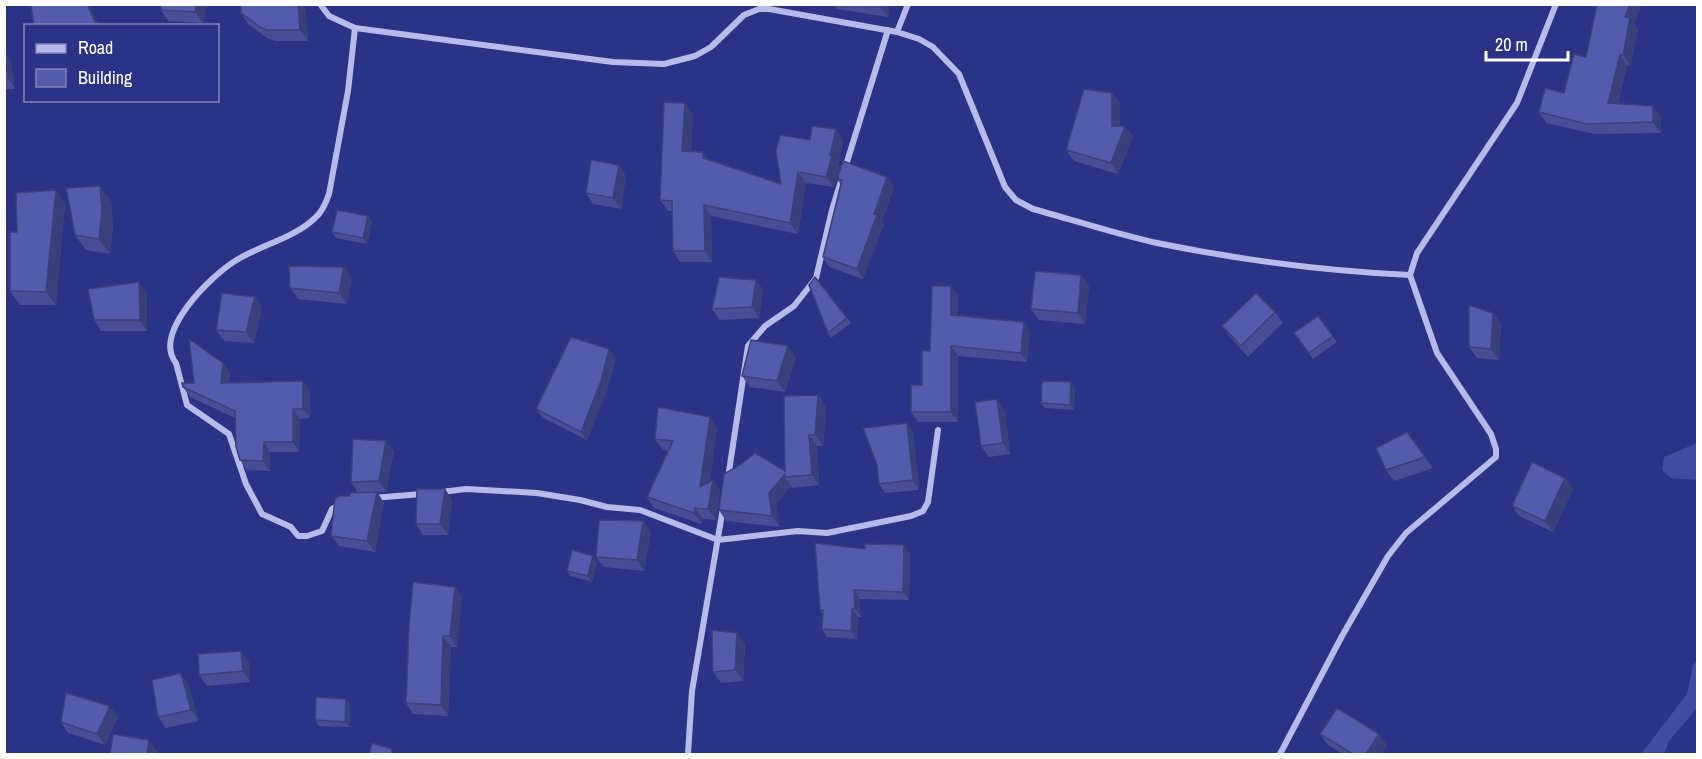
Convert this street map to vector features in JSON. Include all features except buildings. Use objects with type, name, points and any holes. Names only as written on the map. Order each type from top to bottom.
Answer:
[{"type":"street","points":[[321,4],[329,16],[355,28],[613,62],[664,64],[695,56],[711,47],[744,15],[759,9],[897,32],[919,39],[933,47],[958,74],[1005,188],[1016,200],[1033,209],[1167,245],[1282,264],[1363,273],[1410,275]]},
{"type":"street","points":[[897,32],[908,4]]},
{"type":"street","points":[[1280,754],[1342,636],[1388,556],[1406,533],[1496,457],[1496,448],[1491,434],[1437,353],[1410,275],[1413,260],[1426,238],[1517,103],[1556,4]]},
{"type":"street","points":[[350,499],[332,509],[322,531],[307,537],[298,536],[291,527],[262,514],[246,484],[229,434],[188,405],[176,363],[172,357],[170,341],[175,326],[186,309],[219,272],[236,260],[305,226],[317,217],[324,206],[329,194],[348,91],[355,28]]},
{"type":"street","points":[[727,483],[748,346],[765,326],[794,306],[816,278],[831,210],[888,30]]},
{"type":"street","points":[[435,493],[466,489],[537,493],[580,500],[607,507],[640,510],[718,540],[798,531],[827,533],[918,514],[928,502],[938,430]]},
{"type":"street","points":[[365,498],[425,494]]},
{"type":"street","points":[[688,754],[692,691],[724,506]]},
{"type":"shaded area","points":[[1697,443],[1697,480],[1671,478],[1662,470],[1664,457]]},
{"type":"shaded area","points":[[1697,661],[1697,708],[1669,741],[1664,754],[1641,754],[1687,694],[1693,665]]}]
